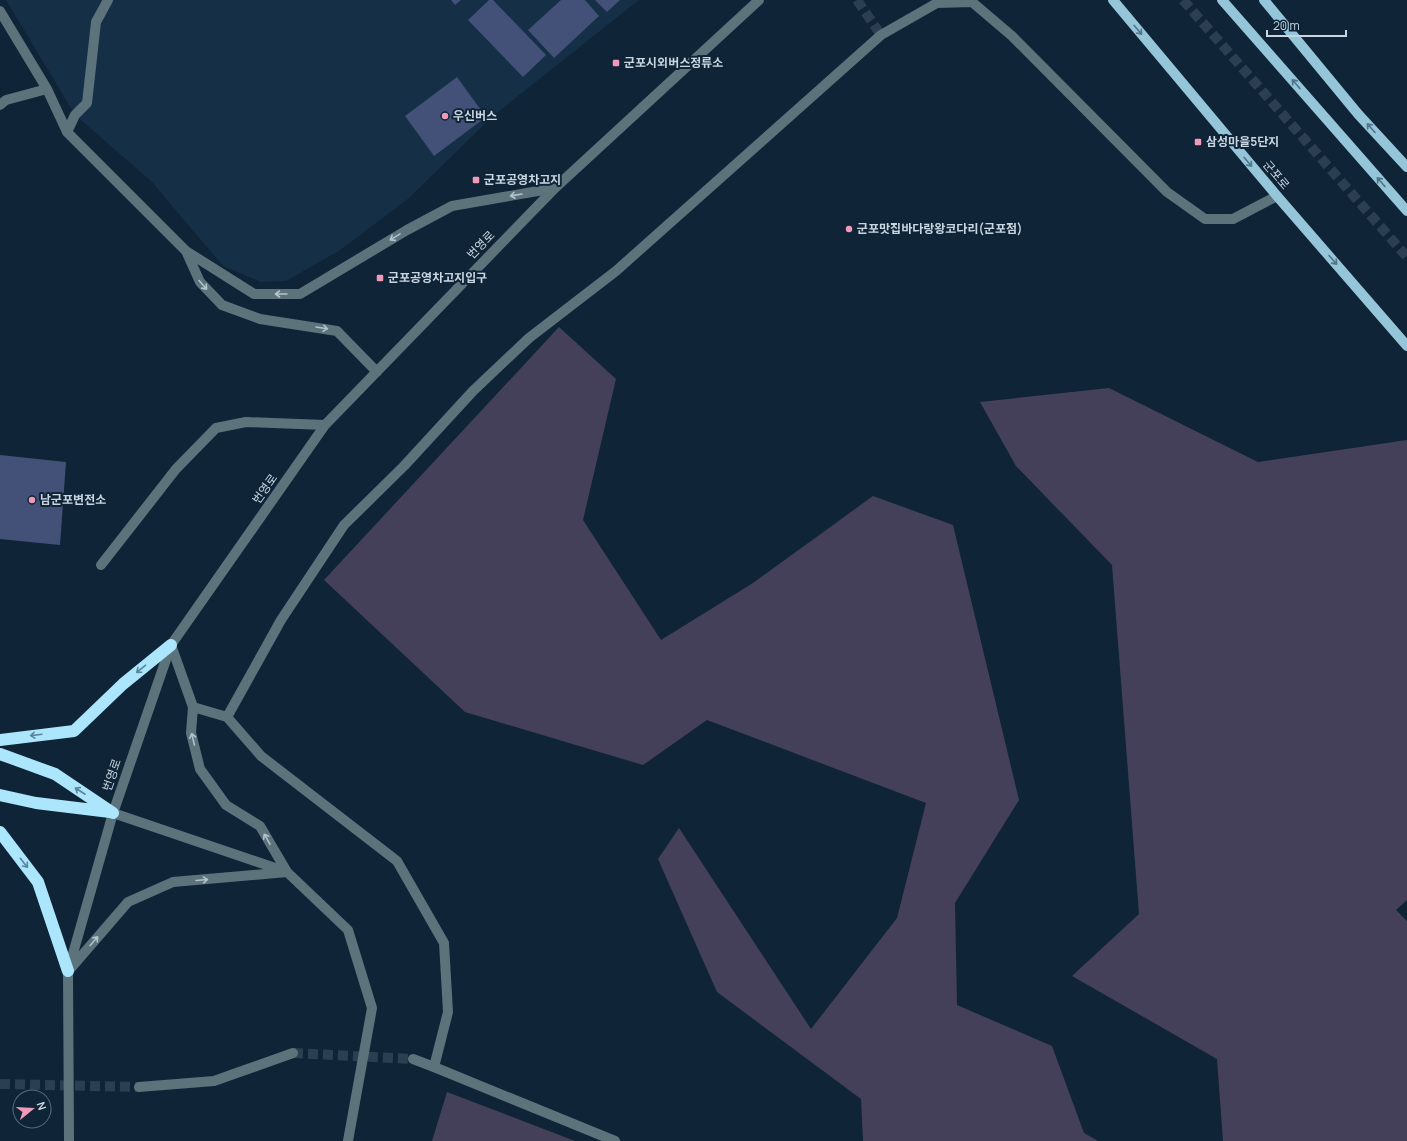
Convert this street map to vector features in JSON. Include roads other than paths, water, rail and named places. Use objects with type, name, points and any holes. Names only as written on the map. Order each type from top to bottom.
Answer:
[{"type":"highway","points":[[0,740],[74,731],[122,684],[172,645]]},
{"type":"highway","points":[[0,754],[54,774],[113,813]]},
{"type":"highway","points":[[0,795],[36,803],[113,813]]},
{"type":"highway","points":[[0,832],[38,882],[68,971]]},
{"type":"main road","name":"군포로","points":[[1112,0],[1277,196],[1407,346]]},
{"type":"main road","points":[[1222,0],[1407,211]]},
{"type":"main road","points":[[1264,0],[1358,114],[1407,167]]},
{"type":"street","points":[[67,132],[75,115],[88,103],[96,22],[108,0]]},
{"type":"street","name":"번영로","points":[[69,1141],[68,971],[113,813],[172,645],[326,425],[555,188],[759,0]]},
{"type":"street","points":[[227,717],[281,620],[344,525],[404,466],[473,390],[529,338],[616,270],[881,35],[937,4],[972,2],[1012,36],[1168,192],[1205,219],[1233,219],[1277,196]]},
{"type":"street","points":[[0,11],[47,89],[67,132],[186,251],[254,294],[300,294],[407,230],[452,206],[555,188]]},
{"type":"street","points":[[0,105],[6,100],[47,89]]},
{"type":"street","points":[[186,251],[200,282],[222,305],[260,319],[337,331],[377,372]]},
{"type":"street","points":[[101,565],[176,469],[216,428],[246,422],[326,425]]},
{"type":"street","points":[[172,645],[193,707],[191,733],[200,769],[226,805],[260,826],[287,872],[348,930],[372,1008],[348,1141]]},
{"type":"street","points":[[193,707],[227,717],[261,756],[397,861],[444,943],[448,1012],[434,1067]]},
{"type":"street","points":[[113,813],[287,872]]},
{"type":"street","points":[[68,971],[128,902],[173,882],[287,872]]},
{"type":"street","points":[[139,1087],[214,1081],[293,1053]]},
{"type":"street","points":[[413,1059],[615,1141]]},
{"type":"tunnel","points":[[857,0],[881,35]]},
{"type":"tunnel","points":[[1183,0],[1407,257]]},
{"type":"tunnel","points":[[293,1053],[413,1059]]},
{"type":"tunnel","points":[[0,1084],[139,1087]]},
{"type":"place","name":"군포시외버스정류소","points":[[616,63]]},
{"type":"place","name":"우신버스","points":[[445,116]]},
{"type":"place","name":"삼성마을5단지","points":[[1198,142]]},
{"type":"place","name":"군포공영차고지","points":[[476,180]]},
{"type":"place","name":"군포맛집바다랑왕코다리(군포점)","points":[[849,229]]},
{"type":"place","name":"군포공영차고지입구","points":[[380,278]]},
{"type":"place","name":"남군포변전소","points":[[32,500]]}]
